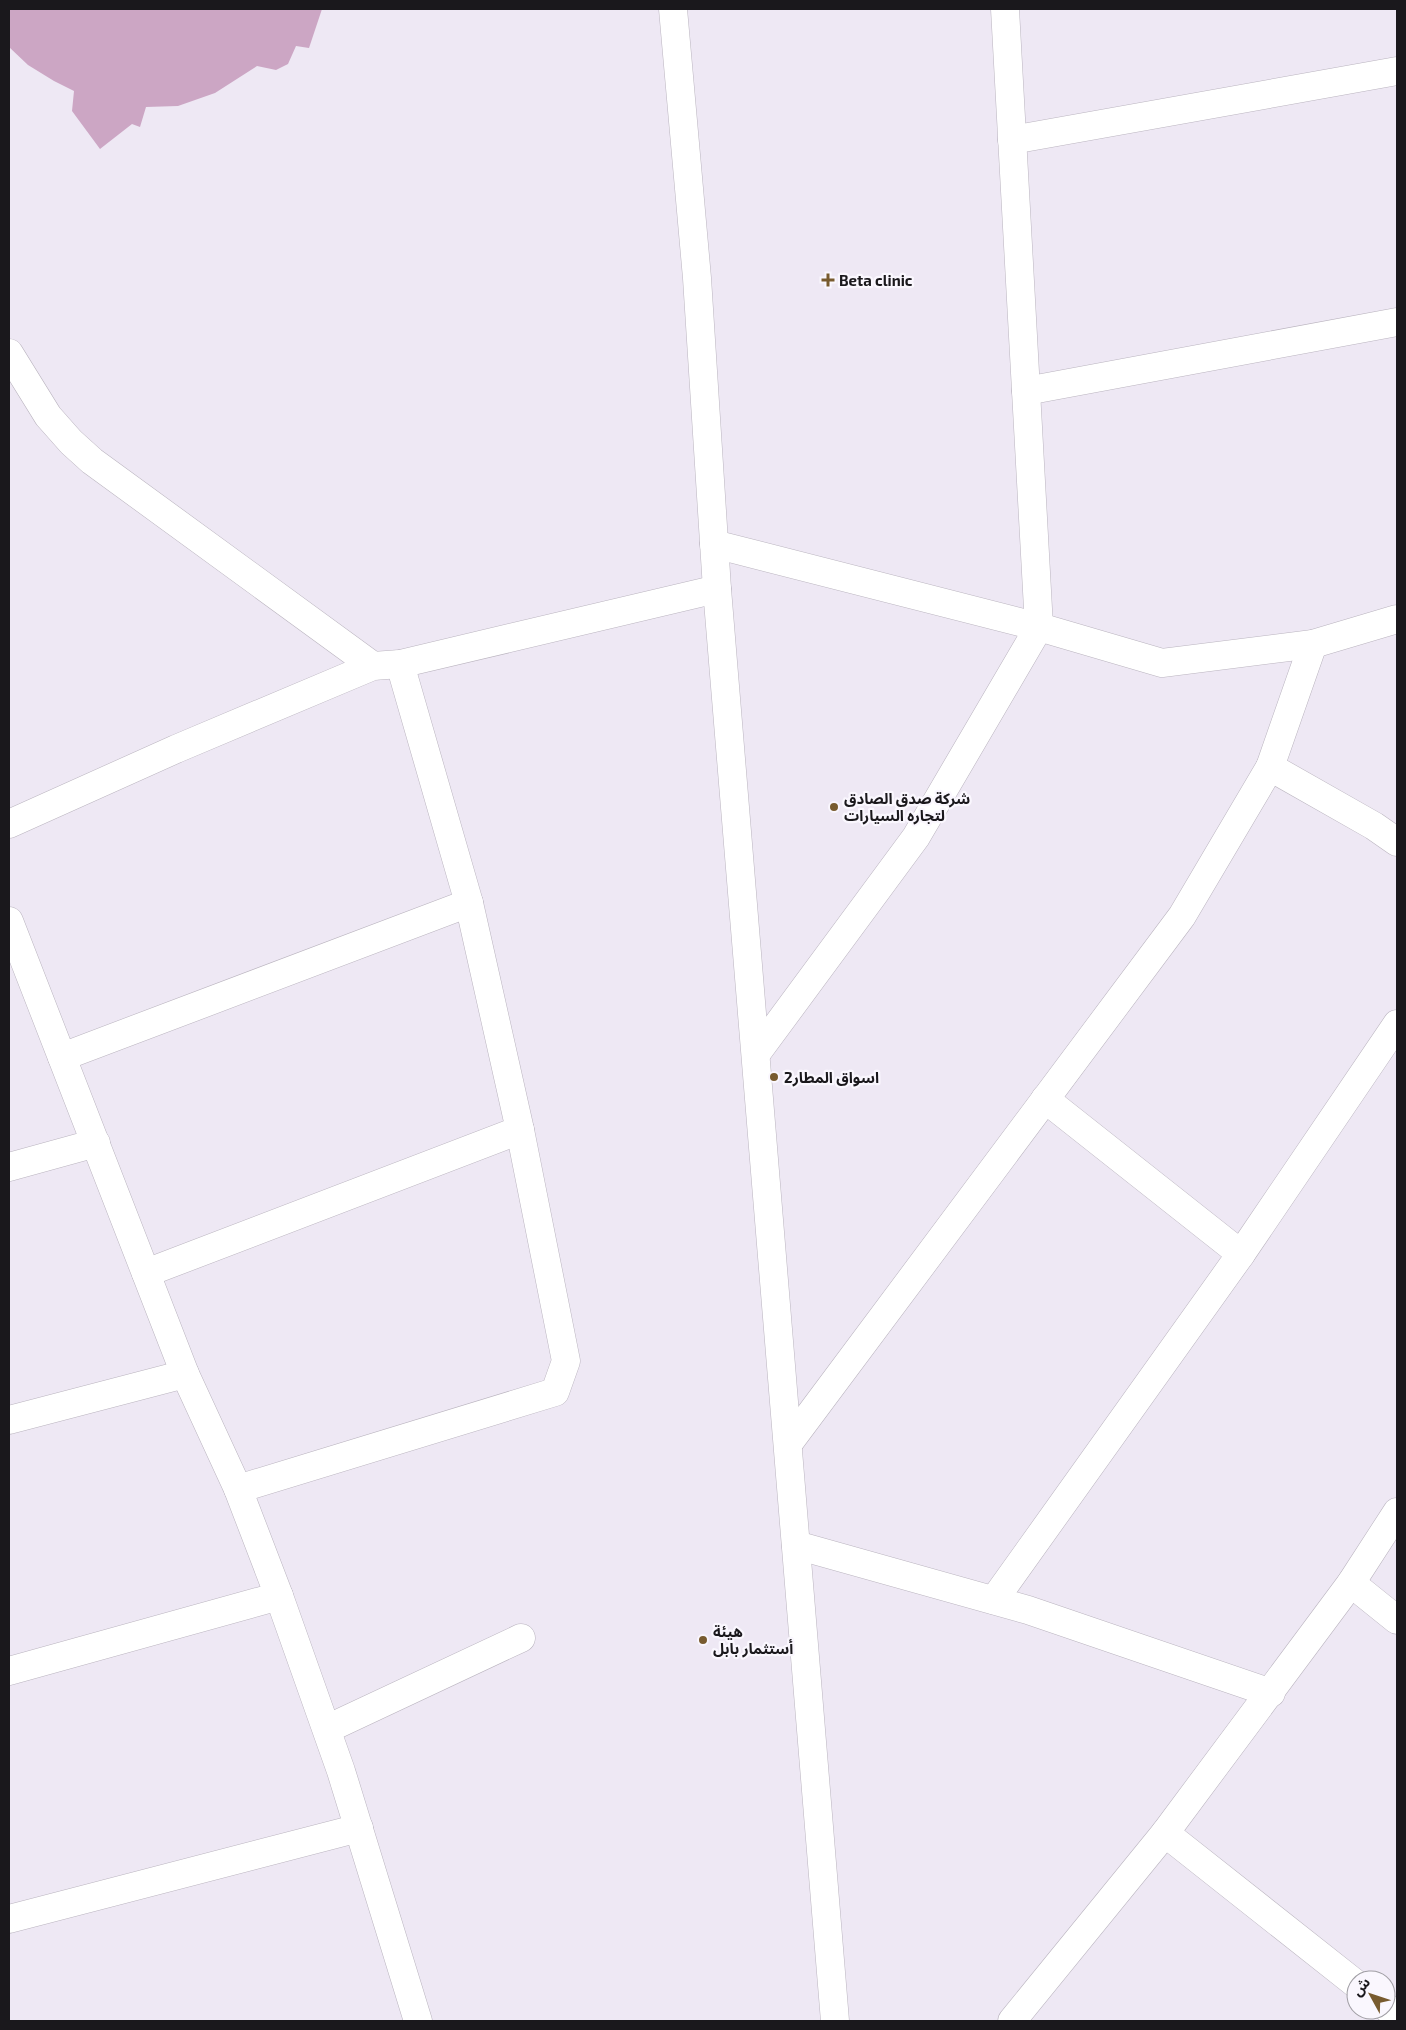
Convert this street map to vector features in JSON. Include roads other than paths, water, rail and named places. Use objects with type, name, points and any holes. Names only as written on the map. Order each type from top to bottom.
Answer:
[{"type":"street","points":[[673,9],[697,278],[717,589],[835,2021]]},
{"type":"street","points":[[756,1054],[916,837],[1039,627],[1004,9]]},
{"type":"street","points":[[1012,140],[1397,71]]},
{"type":"street","points":[[1026,391],[1397,322]]},
{"type":"street","points":[[9,353],[48,416],[71,442],[92,461],[373,666]]},
{"type":"street","points":[[714,544],[1039,627],[1162,664],[1313,644],[1397,619]]},
{"type":"street","points":[[9,824],[176,748],[373,666],[400,664],[717,589]]},
{"type":"street","points":[[788,1444],[1182,916],[1270,767],[1313,644]]},
{"type":"street","points":[[238,1489],[556,1392],[566,1361],[520,1130],[469,903],[400,664]]},
{"type":"street","points":[[1270,767],[1374,826],[1397,842]]},
{"type":"street","points":[[62,1056],[469,903]]},
{"type":"street","points":[[9,921],[186,1374],[238,1489],[279,1596],[327,1729],[418,2021]]},
{"type":"street","points":[[994,1600],[1241,1254],[1397,1024]]},
{"type":"street","points":[[1045,1099],[1241,1254]]},
{"type":"street","points":[[146,1273],[520,1130]]},
{"type":"street","points":[[9,1167],[96,1143]]},
{"type":"street","points":[[9,1420],[186,1374]]},
{"type":"street","points":[[1012,2021],[1165,1833],[1271,1693],[1352,1583],[1397,1512]]},
{"type":"street","points":[[796,1545],[994,1600],[1271,1693]]},
{"type":"street","points":[[1352,1583],[1397,1620]]},
{"type":"street","points":[[9,1671],[279,1596]]},
{"type":"street","points":[[327,1729],[521,1638]]},
{"type":"street","points":[[9,1919],[359,1828]]},
{"type":"street","points":[[1165,1833],[1346,1976]]},
{"type":"place","name":"Beta clinic","points":[[828,280]]},
{"type":"place","name":"شركة صدق الصادق لتجاره السيارات","points":[[834,807]]},
{"type":"place","name":"اسواق المطار2","points":[[774,1077]]},
{"type":"place","name":"هيئة أستثمار بابل","points":[[703,1640]]}]
